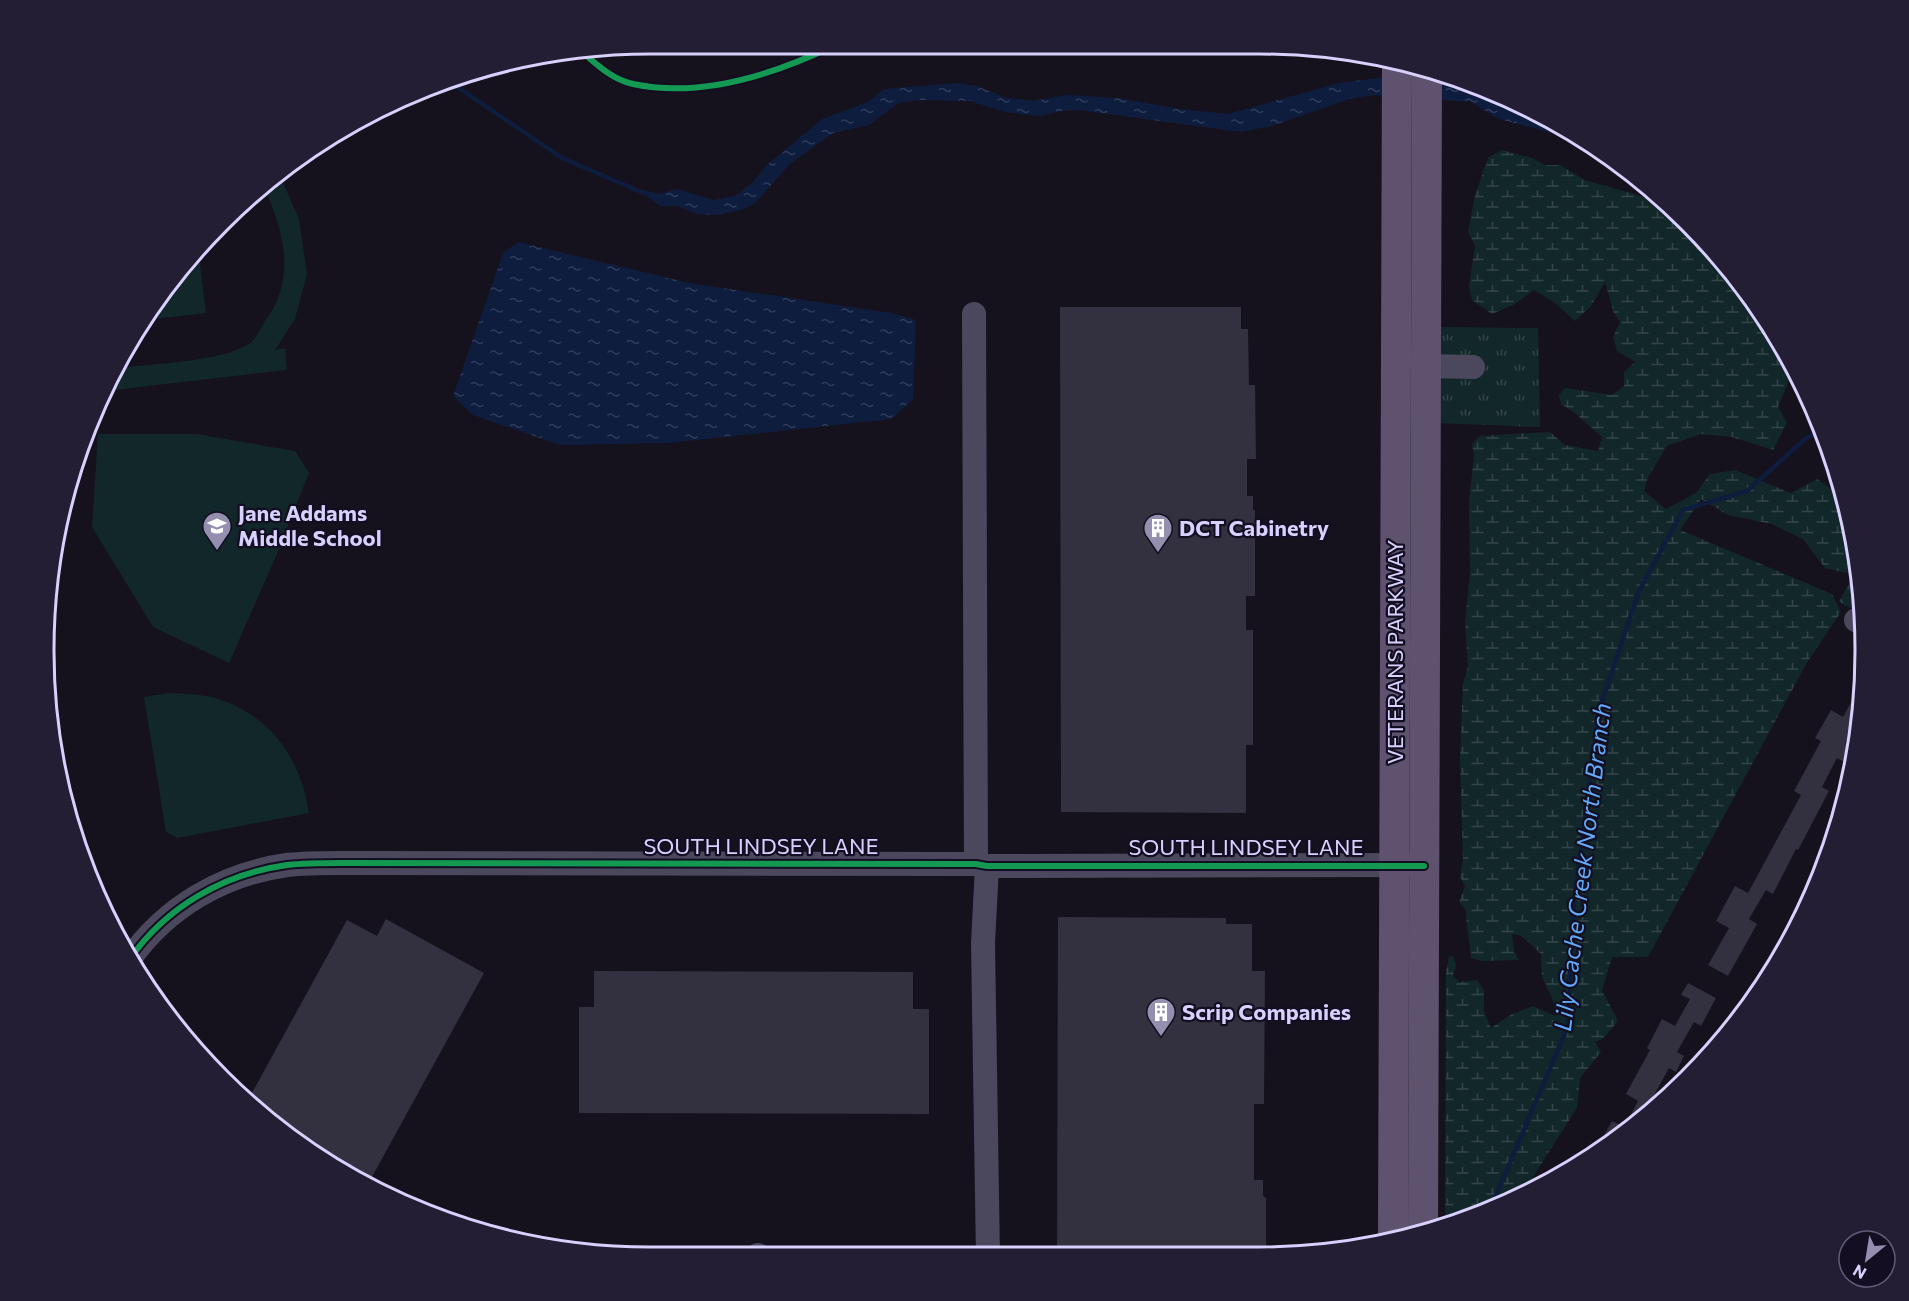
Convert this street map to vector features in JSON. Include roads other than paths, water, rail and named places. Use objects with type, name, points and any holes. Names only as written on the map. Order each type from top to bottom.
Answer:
[{"type":"main road","name":"VETERANS PARKWAY","points":[[1393,1232],[1397,70]]},
{"type":"main road","name":"VETERANS PARKWAY","points":[[1423,1224],[1427,78]]},
{"type":"street","points":[[974,314],[988,1247]]},
{"type":"street","points":[[1425,366],[1473,367]]},
{"type":"street","name":"SOUTH LINDSEY LANE","points":[[136,952],[159,925],[180,906],[228,881],[253,872],[288,865],[332,863],[1424,866]]},
{"type":"water","points":[[1412,74],[1487,99],[1558,135],[1496,118],[1472,102],[1373,95],[1349,99],[1272,126],[1240,132],[1079,110],[1040,116],[1005,112],[970,101],[921,100],[898,103],[869,125],[833,133],[790,164],[754,204],[741,210],[717,215],[697,214],[678,206],[660,206],[641,192],[655,195],[677,189],[713,200],[735,196],[752,183],[767,165],[822,119],[868,102],[884,89],[957,83],[977,86],[1004,97],[1033,101],[1068,95],[1117,98],[1180,109],[1228,114],[1339,83]]},
{"type":"water","points":[[518,242],[689,283],[891,313],[916,320],[913,399],[892,419],[668,443],[560,445],[473,415],[453,396],[503,253]]},
{"type":"waterway","points":[[457,87],[562,158],[641,192],[659,196]]},
{"type":"waterway","name":"Lily Cache Creek North Branch","points":[[1495,1198],[1568,1026],[1573,911],[1599,710],[1639,591],[1683,510],[1747,491],[1805,439],[1814,434]]},
{"type":"place","name":"Jane Addams Middle School","points":[[217,552]]},
{"type":"place","name":"DCT Cabinetry","points":[[1158,554]]},
{"type":"place","name":"Scrip Companies","points":[[1161,1038]]}]
